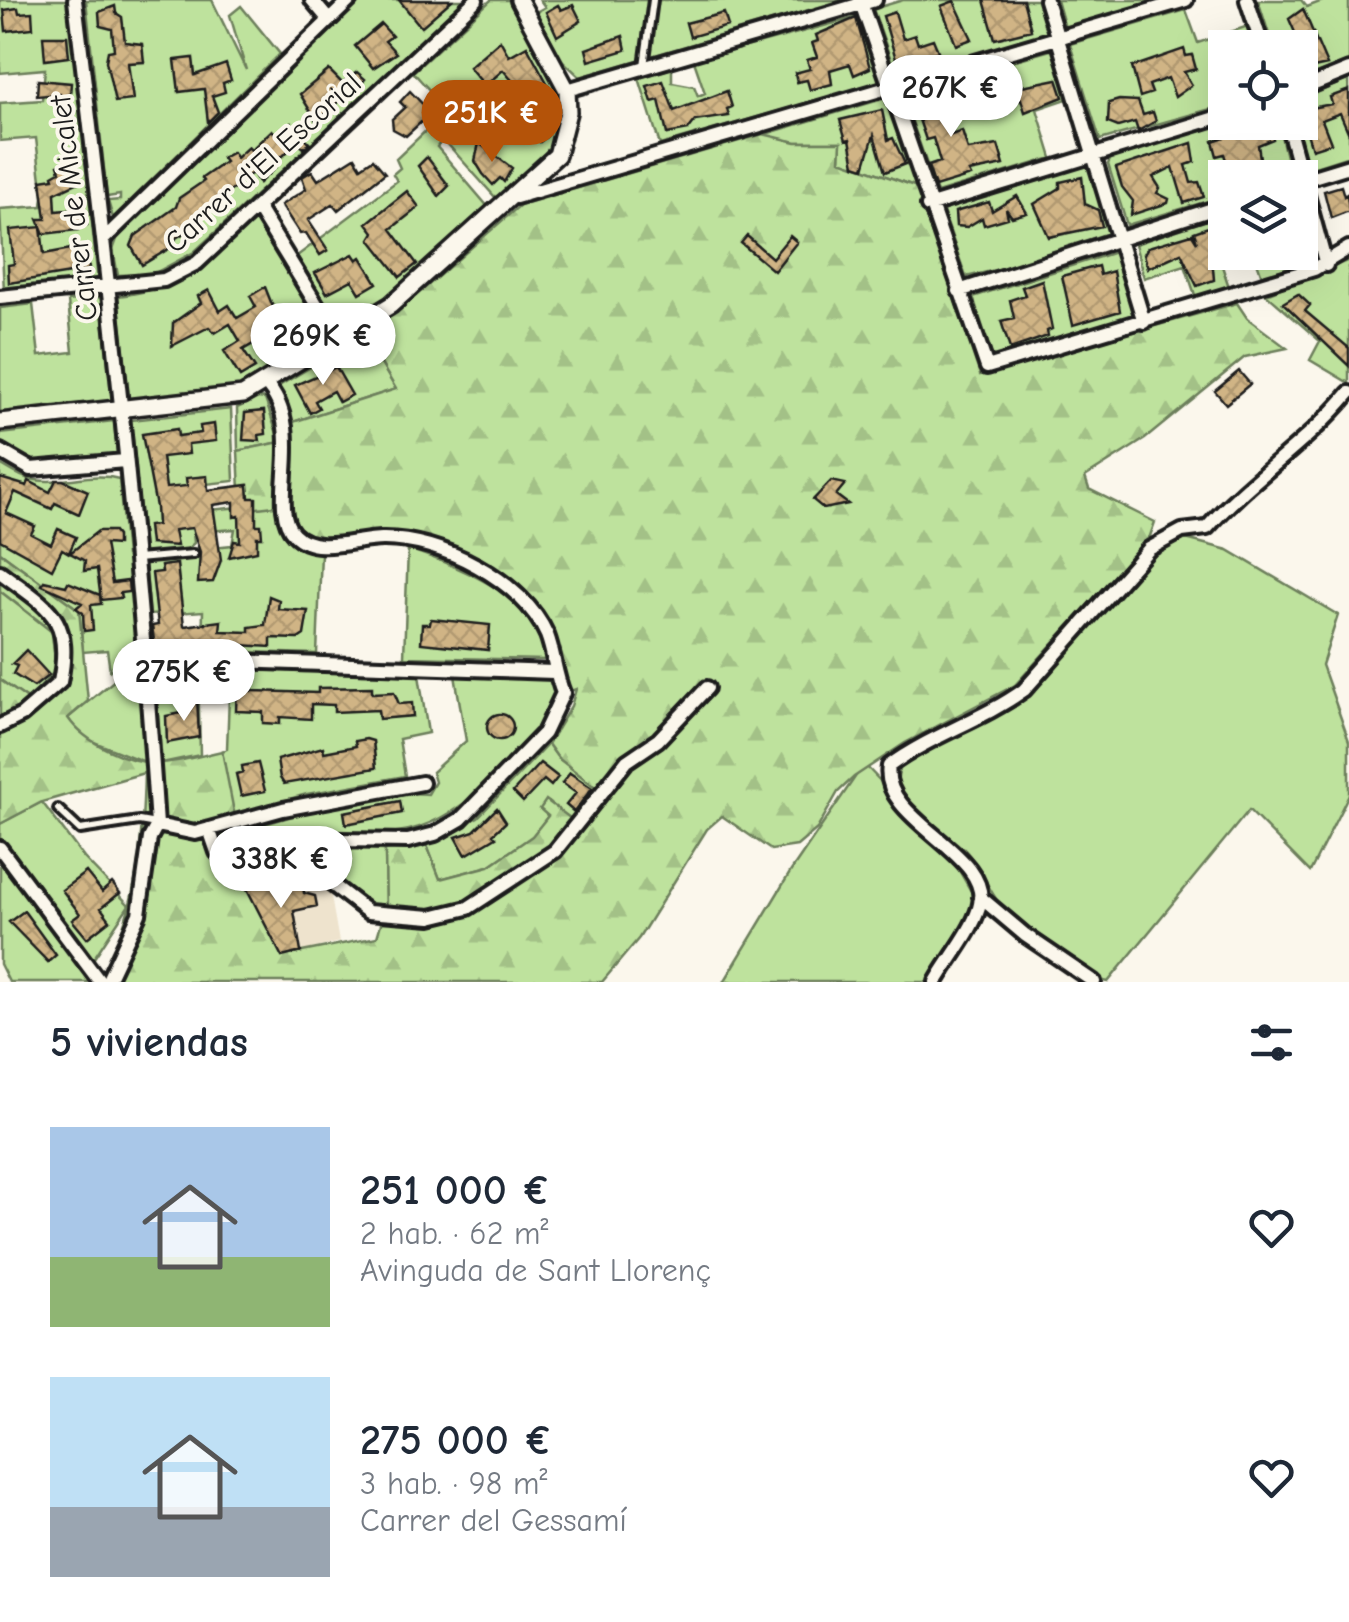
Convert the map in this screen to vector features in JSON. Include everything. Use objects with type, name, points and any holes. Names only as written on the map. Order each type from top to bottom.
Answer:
[{"type":"street","name":"Carrer de Micalet","points":[[75,0],[110,286],[146,658],[157,825],[150,838],[139,914],[103,982]]},
{"type":"street","points":[[312,0],[328,19]]},
{"type":"street","points":[[104,239],[350,0]]},
{"type":"street","name":"Carrer d'El Escorial","points":[[0,298],[164,280],[197,263],[476,0]]},
{"type":"street","points":[[0,422],[227,399],[264,383],[390,305],[516,197],[557,155],[568,112],[566,90],[520,0]]},
{"type":"street","points":[[1046,0],[1144,322]]},
{"type":"street","points":[[516,197],[1186,0]]},
{"type":"street","points":[[1248,0],[1257,30]]},
{"type":"street","points":[[566,90],[865,1],[928,206],[987,366],[1326,265],[1349,248]]},
{"type":"street","points":[[1318,83],[1349,70]]},
{"type":"street","points":[[928,206],[1208,120]]},
{"type":"street","points":[[1318,175],[1349,166]]},
{"type":"street","points":[[257,207],[337,338]]},
{"type":"street","points":[[958,291],[1208,211]]},
{"type":"street","points":[[1318,238],[1326,265]]},
{"type":"street","points":[[209,830],[217,852],[275,857],[340,840],[408,841],[436,834],[461,820],[544,733],[562,693],[546,634],[512,589],[472,566],[403,542],[384,538],[326,545],[308,543],[294,535],[284,508],[288,429],[264,383]]},
{"type":"street","points":[[936,982],[980,908],[980,897],[962,856],[926,830],[898,800],[890,786],[889,766],[916,746],[1001,706],[1024,690],[1149,549],[1182,531],[1207,528],[1242,488],[1327,420],[1349,393]]},
{"type":"street","points":[[0,451],[31,469],[125,461]]},
{"type":"street","points":[[0,572],[55,615],[66,638],[60,682],[22,715],[0,726]]},
{"type":"street","points":[[146,658],[554,672]]},
{"type":"street","points":[[275,857],[329,882],[368,912],[431,918],[468,908],[555,850],[627,762],[658,740],[706,688]]},
{"type":"street","points":[[157,825],[195,833],[283,809],[422,783]]},
{"type":"street","points":[[0,848],[103,982]]},
{"type":"street","points":[[980,897],[1050,954],[1094,982]]},
{"type":"lane","points":[[644,67],[653,0]]},
{"type":"lane","points":[[136,560],[193,554]]},
{"type":"lane","points":[[58,809],[80,830],[139,821],[157,825]]},
{"type":"shaded area","points":[[283,874],[299,874],[330,891],[339,942],[282,957],[246,887]]},
{"type":"green space","points":[[0,0],[69,0],[98,281],[4,291],[0,209],[42,206],[43,197],[36,138],[0,141],[0,103],[42,100],[45,69],[0,73]]},
{"type":"green space","points":[[86,0],[212,0],[246,70],[230,15],[241,6],[280,54],[113,218],[108,201],[120,200],[120,195],[107,197]]},
{"type":"green space","points":[[361,0],[467,0],[194,252],[153,274],[118,275],[113,250],[117,239],[170,182]]},
{"type":"green space","points":[[491,0],[511,0],[554,85],[557,127],[549,148],[519,180],[495,197],[443,139],[437,147],[489,208],[391,296],[340,327],[297,256],[397,181],[393,174],[400,168],[396,159],[434,123],[441,103],[413,72]]},
{"type":"green space","points":[[540,0],[843,0],[580,77],[563,61],[536,12],[545,7]]},
{"type":"green space","points":[[903,0],[1039,0],[1049,32],[897,77],[873,9]]},
{"type":"green space","points":[[1057,0],[1159,0],[1065,28]]},
{"type":"green space","points":[[1258,0],[1301,0],[1307,7],[1325,0],[1349,0],[1349,61],[1318,74],[1318,30],[1268,30]]},
{"type":"green space","points":[[1186,10],[1198,43],[1208,40],[1208,110],[1100,140],[1070,44]]},
{"type":"green space","points":[[857,17],[880,82],[660,145],[639,78],[672,68],[672,82],[694,86],[698,96],[705,93],[694,61]]},
{"type":"green space","points":[[1054,49],[1070,98],[1037,109],[1052,158],[937,193],[902,93]]},
{"type":"green space","points":[[1349,79],[1349,156],[1318,166],[1318,160],[1306,160],[1300,140],[1318,140],[1318,92]]},
{"type":"green space","points":[[886,98],[917,187],[840,160],[841,142],[796,142],[762,135]]},
{"type":"green space","points":[[1208,128],[1208,140],[1282,140],[1287,160],[1208,160],[1208,201],[1127,225],[1108,164],[1111,158]]},
{"type":"green space","points":[[763,134],[796,142],[841,142],[840,160],[917,187],[980,375],[1237,303],[1247,318],[1287,348],[1245,357],[1145,439],[1085,477],[1089,489],[1155,522],[1150,536],[1015,685],[905,743],[854,777],[838,792],[817,829],[797,846],[771,850],[722,816],[707,829],[639,938],[602,982],[101,982],[123,929],[135,880],[144,773],[42,802],[0,824],[0,680],[29,700],[56,670],[52,631],[0,591],[0,552],[79,610],[88,701],[68,718],[85,736],[108,750],[146,762],[174,762],[222,751],[238,832],[226,838],[231,847],[230,865],[244,881],[282,956],[377,937],[386,907],[385,850],[426,843],[440,879],[489,866],[532,836],[548,816],[540,809],[546,800],[574,821],[599,790],[558,758],[548,744],[571,706],[576,689],[565,693],[542,640],[518,605],[473,574],[408,549],[308,550],[293,543],[282,529],[275,506],[241,510],[238,451],[280,442],[278,433],[293,422],[396,389],[364,335],[402,308],[520,205]]},
{"type":"green space","points":[[1088,165],[1109,233],[1084,241],[1088,248],[966,277],[942,209]]},
{"type":"green space","points":[[255,220],[325,336],[238,389],[129,400],[118,296],[162,287],[194,272]]},
{"type":"green space","points":[[1208,220],[1208,270],[1223,270],[1229,287],[1196,298],[1185,265],[1144,278],[1135,244]]},
{"type":"green space","points":[[1115,252],[1137,316],[993,359],[973,297]]},
{"type":"green space","points":[[1349,260],[1349,383],[1310,360],[1320,341],[1266,294]]},
{"type":"green space","points":[[1260,270],[1282,270],[1262,277]]},
{"type":"green space","points":[[101,297],[112,402],[0,414],[0,308],[33,304],[39,356],[73,352],[68,301]]},
{"type":"green space","points":[[364,335],[396,389],[293,422],[279,386]]},
{"type":"green space","points":[[258,398],[265,399],[280,442],[238,451],[237,408]]},
{"type":"green space","points":[[231,409],[234,481],[187,486],[190,512],[240,507],[278,476],[280,515],[288,536],[306,549],[321,553],[317,654],[202,651],[203,611],[150,615],[145,564],[194,554],[194,549],[232,545],[235,529],[193,532],[194,543],[183,553],[144,553],[131,420]]},
{"type":"green space","points":[[114,421],[117,454],[33,462],[0,444],[0,434]]},
{"type":"green space","points":[[0,464],[22,477],[42,481],[119,479],[126,556],[133,556],[139,645],[110,670],[107,650],[83,652],[79,610],[0,552]]},
{"type":"green space","points":[[1182,538],[1228,550],[1338,615],[1322,665],[1349,741],[1349,794],[1310,872],[1249,810],[1108,982],[1096,979],[1057,954],[1009,915],[966,851],[905,800],[898,774],[906,760],[1001,713],[1035,689],[1129,575],[1165,544]]},
{"type":"green space","points":[[408,549],[473,575],[516,603],[533,620],[543,639],[546,660],[404,657]]},
{"type":"green space","points":[[0,591],[52,632],[56,670],[29,700],[0,680]]},
{"type":"green space","points":[[137,662],[145,762],[81,737],[68,718]]},
{"type":"green space","points":[[154,667],[198,668],[200,755],[162,763]]},
{"type":"green space","points":[[230,669],[419,675],[428,733],[399,739],[405,776],[307,794],[233,815],[222,751],[227,749]]},
{"type":"green space","points":[[455,675],[547,678],[558,691],[533,734],[476,794],[454,810],[409,830],[328,837],[259,851],[226,844],[230,834],[310,811],[411,793],[428,794],[435,782],[432,772],[466,741]]},
{"type":"green space","points":[[548,744],[558,758],[600,790],[574,821],[548,816],[533,836],[489,866],[440,879],[426,843],[478,817]]},
{"type":"green space","points":[[864,764],[949,853],[976,900],[932,982],[724,982],[791,871]]},
{"type":"green space","points":[[42,802],[84,858],[129,905],[92,961],[0,838],[0,824]]},
{"type":"green space","points":[[355,849],[385,850],[386,907],[367,905],[312,864],[315,857]]},
{"type":"green space","points":[[0,861],[93,982],[9,982],[0,964]]},
{"type":"building","points":[[399,0],[452,0],[421,27]]},
{"type":"building","points":[[984,0],[1023,0],[1031,30],[995,39]]},
{"type":"building","points":[[954,1],[972,39],[956,45],[941,6]]},
{"type":"building","points":[[558,5],[561,10],[573,5],[581,21],[557,36],[546,12]]},
{"type":"building","points":[[115,6],[122,17],[125,42],[142,44],[144,62],[128,63],[133,100],[115,102],[106,61],[108,51],[114,50],[112,29],[100,26],[99,12]]},
{"type":"building","points":[[18,8],[19,13],[32,12],[33,28],[6,31],[4,10]]},
{"type":"building","points":[[1303,9],[1312,30],[1294,30],[1289,19]]},
{"type":"building","points":[[895,12],[903,39],[915,35],[918,44],[933,39],[938,51],[910,62],[912,68],[900,72],[883,16]]},
{"type":"building","points":[[724,13],[728,26],[690,37],[686,23]]},
{"type":"building","points":[[856,18],[870,68],[854,75],[850,64],[830,70],[832,84],[810,90],[807,80],[797,82],[795,73],[810,69],[807,60],[817,57],[812,43],[818,41],[816,35]]},
{"type":"building","points":[[381,24],[392,36],[385,41],[396,53],[373,68],[355,46]]},
{"type":"building","points":[[43,36],[67,36],[69,57],[45,60]]},
{"type":"building","points":[[623,36],[626,50],[589,61],[586,49]]},
{"type":"building","points":[[500,40],[509,56],[527,46],[551,90],[525,104],[547,136],[540,142],[516,113],[512,115],[510,95],[524,94],[503,70],[485,86],[469,67]]},
{"type":"building","points":[[1318,44],[1327,65],[1318,67]]},
{"type":"building","points":[[1184,49],[1186,56],[1192,55],[1196,69],[1184,72],[1192,85],[1175,97],[1168,78],[1149,85],[1152,93],[1140,97],[1132,67]]},
{"type":"building","points":[[193,58],[195,75],[226,64],[231,80],[223,83],[225,92],[212,96],[218,112],[208,122],[204,89],[179,92],[175,60]]},
{"type":"building","points":[[329,70],[342,83],[357,72],[365,79],[344,103],[340,100],[317,122],[300,94]]},
{"type":"building","points":[[1057,79],[1063,97],[1025,112],[1021,99],[995,107],[992,97],[982,98],[978,85],[998,82],[1002,90]]},
{"type":"building","points":[[38,80],[71,83],[68,120],[62,120],[60,94],[37,96]]},
{"type":"building","points":[[663,81],[674,111],[727,91],[732,107],[727,109],[729,116],[695,121],[688,130],[667,134],[659,100],[652,102],[647,86]]},
{"type":"building","points":[[954,84],[958,96],[951,98],[956,114],[946,117],[951,135],[962,131],[968,150],[998,145],[1004,165],[969,172],[971,176],[935,187],[928,166],[940,162],[933,138],[926,140],[912,99]]},
{"type":"building","points":[[1349,90],[1349,134],[1340,113],[1322,120],[1331,143],[1312,149],[1309,140],[1318,140],[1318,107],[1332,104],[1330,97]]},
{"type":"building","points":[[410,91],[431,113],[406,136],[393,129],[392,119],[405,107],[400,102]]},
{"type":"building","points":[[1138,101],[1143,115],[1153,112],[1156,121],[1138,131],[1135,122],[1118,127],[1108,123],[1109,103]]},
{"type":"building","points":[[882,110],[888,140],[893,138],[905,164],[885,172],[874,135],[864,168],[855,165],[850,139],[846,140],[840,120]]},
{"type":"building","points":[[291,123],[310,143],[304,148],[297,142],[283,156],[264,157],[275,168],[259,183],[253,173],[234,184],[236,188],[219,197],[216,207],[191,224],[194,227],[176,238],[172,247],[142,265],[131,246],[135,236],[176,207],[179,198],[225,162],[222,158],[233,152],[236,158],[272,130],[278,136]]},
{"type":"building","points":[[1270,140],[1258,145],[1260,160],[1226,160],[1224,154],[1217,156],[1213,141]]},
{"type":"building","points":[[479,143],[512,168],[504,182],[500,178],[493,185],[483,174],[475,161]]},
{"type":"building","points":[[1192,143],[1195,162],[1186,165],[1191,183],[1199,182],[1204,197],[1184,203],[1173,167],[1153,177],[1160,188],[1157,193],[1169,199],[1168,203],[1131,215],[1133,201],[1122,187],[1116,168]]},
{"type":"building","points":[[355,157],[361,167],[373,159],[385,173],[338,210],[333,204],[308,220],[328,250],[320,255],[281,205],[306,189],[302,177],[312,171],[318,180]]},
{"type":"building","points":[[427,157],[449,186],[439,196],[418,166]]},
{"type":"building","points":[[67,161],[79,182],[55,193],[56,211],[83,208],[87,225],[78,226],[78,230],[44,234],[38,219],[46,219],[41,180],[54,178],[60,171],[58,165]]},
{"type":"building","points":[[1082,177],[1085,204],[1098,210],[1102,226],[1049,237],[1034,204],[1060,188],[1060,182]]},
{"type":"building","points":[[1341,186],[1344,196],[1347,194],[1349,211],[1331,218],[1324,191]]},
{"type":"building","points":[[407,191],[419,207],[391,229],[417,264],[400,277],[370,239],[374,232],[367,223]]},
{"type":"building","points":[[1017,196],[1027,213],[1012,217],[1006,209],[1008,218],[984,225],[982,218],[967,227],[956,226],[955,212],[989,202],[992,211]]},
{"type":"building","points":[[41,227],[44,254],[87,246],[89,270],[9,283],[8,265],[14,264],[10,230]]},
{"type":"building","points":[[1208,227],[1208,270],[1213,270],[1214,280],[1197,286],[1181,253],[1148,268],[1144,254],[1148,247],[1192,234],[1197,242],[1194,232]]},
{"type":"building","points":[[747,236],[772,258],[790,236],[797,242],[774,271],[741,243]]},
{"type":"building","points":[[353,254],[357,260],[361,257],[377,283],[360,293],[352,280],[327,293],[315,273]]},
{"type":"building","points":[[1098,266],[1100,275],[1113,271],[1120,311],[1073,325],[1062,276]]},
{"type":"building","points":[[1042,280],[1052,329],[1047,331],[1048,336],[1010,349],[1001,321],[1014,318],[1010,300],[1025,295],[1022,287]]},
{"type":"building","points":[[265,287],[284,335],[272,342],[267,336],[243,350],[255,368],[240,377],[224,351],[240,341],[230,324],[215,333],[209,327],[172,346],[173,323],[201,303],[198,296],[209,290],[220,311],[229,305],[237,318],[256,307],[250,296]]},
{"type":"building","points":[[1298,294],[1310,305],[1305,311],[1349,348],[1349,366],[1283,303]]},
{"type":"building","points":[[336,367],[352,395],[339,402],[333,391],[315,401],[319,408],[310,413],[295,385]]},
{"type":"building","points":[[1239,371],[1250,384],[1226,404],[1215,391]]},
{"type":"building","points":[[264,411],[266,434],[259,435],[260,441],[243,440],[245,413]]},
{"type":"building","points":[[214,424],[216,441],[188,444],[189,454],[162,457],[166,488],[187,486],[186,478],[207,476],[208,490],[248,485],[249,498],[256,498],[256,525],[261,525],[262,537],[257,537],[257,551],[229,557],[234,541],[240,542],[239,516],[234,517],[234,502],[213,505],[221,560],[213,582],[198,583],[200,552],[192,528],[174,530],[177,546],[150,544],[148,526],[157,525],[156,507],[142,434],[177,429],[178,436],[201,433],[200,426]]},
{"type":"building","points":[[0,478],[27,486],[29,481],[50,492],[56,480],[63,480],[88,491],[79,514],[55,503],[52,509],[15,492],[6,513],[35,526],[31,534],[51,544],[58,529],[76,537],[69,553],[62,549],[52,569],[0,540]]},
{"type":"building","points":[[831,481],[845,484],[836,495],[848,504],[824,509],[813,500]]},
{"type":"building","points":[[98,531],[113,531],[117,536],[117,545],[105,544],[112,583],[128,581],[129,592],[120,593],[121,598],[101,600],[97,569],[84,571],[85,561],[70,553]]},
{"type":"building","points":[[177,564],[184,626],[221,621],[220,631],[249,632],[249,627],[265,625],[269,596],[279,600],[278,609],[308,611],[304,635],[298,639],[271,638],[271,647],[194,642],[175,649],[155,648],[152,626],[158,625],[152,573],[162,572],[161,566]]},
{"type":"building","points":[[44,581],[66,586],[68,582],[100,595],[101,604],[91,605],[93,630],[84,631],[83,613],[76,608],[82,603],[42,585]]},
{"type":"building","points":[[431,619],[490,625],[488,650],[421,643],[422,624],[430,624]]},
{"type":"building","points":[[26,650],[49,675],[34,687],[13,674],[17,666],[12,664]]},
{"type":"building","points":[[161,673],[192,674],[192,692],[160,691]]},
{"type":"building","points":[[237,679],[248,680],[253,691],[318,693],[318,688],[372,687],[372,693],[394,692],[399,704],[412,703],[413,716],[379,719],[378,710],[334,712],[334,705],[311,704],[311,719],[280,717],[280,724],[263,723],[263,712],[236,711]]},
{"type":"building","points":[[197,698],[199,737],[167,743],[166,716],[187,712],[187,699]]},
{"type":"building","points":[[500,714],[509,718],[513,727],[509,736],[500,740],[491,736],[487,727],[491,718]]},
{"type":"building","points":[[355,741],[373,741],[376,768],[284,784],[280,778],[277,760],[323,747],[324,752],[356,746]]},
{"type":"building","points":[[258,763],[265,791],[241,796],[236,774],[243,772],[242,766]]},
{"type":"building","points":[[540,763],[558,777],[551,786],[544,780],[523,802],[513,792]]},
{"type":"building","points":[[570,773],[592,788],[574,812],[566,805],[576,793],[562,783]]},
{"type":"building","points":[[400,801],[402,813],[346,824],[344,812]]},
{"type":"building","points":[[497,808],[506,822],[493,834],[496,837],[466,855],[456,837],[474,831]]},
{"type":"building","points":[[86,872],[102,892],[112,883],[120,893],[101,908],[110,920],[87,938],[72,920],[80,914],[62,890]]},
{"type":"building","points":[[283,874],[286,889],[303,885],[304,893],[315,896],[317,906],[294,911],[301,952],[282,957],[246,887]]},
{"type":"building","points":[[24,911],[56,955],[48,962],[9,922]]}]
